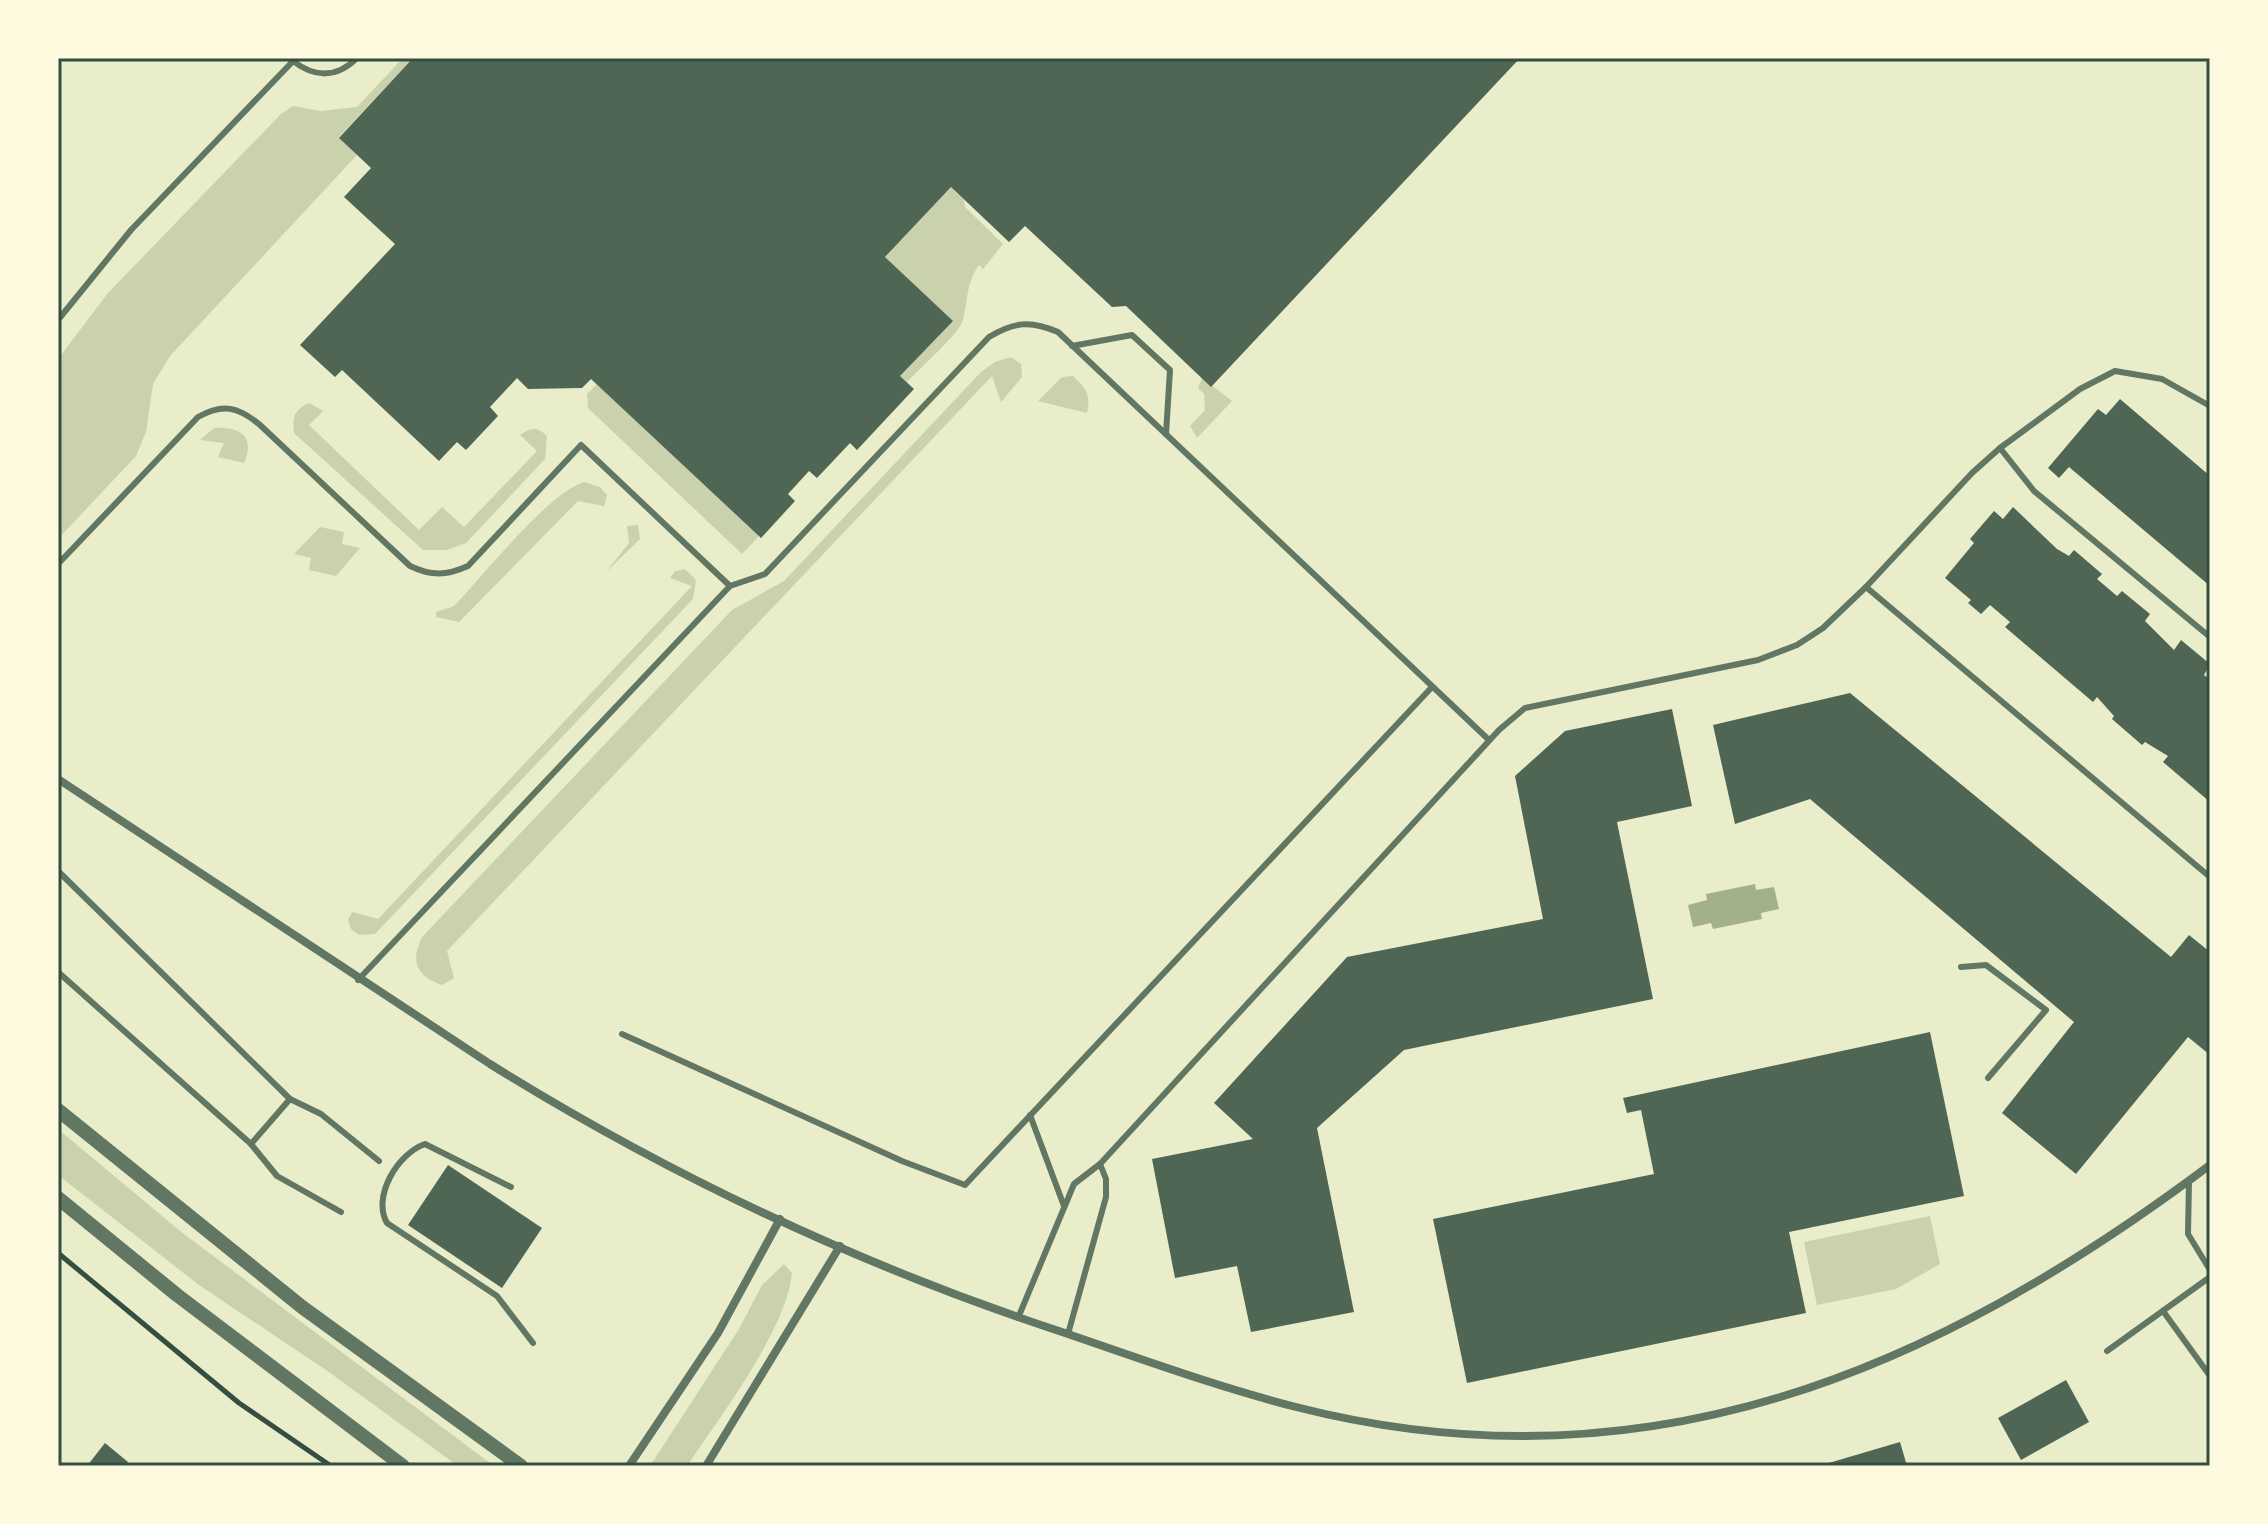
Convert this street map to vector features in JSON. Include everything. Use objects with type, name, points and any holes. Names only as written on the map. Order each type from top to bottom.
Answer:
[{"type":"street","points":[[58,779],[358,980],[556,1104],[740,1202],[1018,1318],[1298,1408],[1368,1421],[1481,1436],[1605,1434],[1722,1414],[1834,1382],[1950,1331],[2037,1280],[2210,1165]]},
{"type":"street","points":[[58,1110],[302,1307],[521,1466]]},
{"type":"street","points":[[58,1198],[189,1305],[403,1466]]},
{"type":"street","points":[[629,1466],[718,1333],[780,1219]]},
{"type":"street","points":[[706,1466],[840,1246]]},
{"type":"lane","points":[[58,320],[131,230],[295,60],[307,72],[334,74],[346,70],[357,58]]},
{"type":"lane","points":[[358,980],[730,586],[765,574],[989,337],[1006,327],[1024,322],[1058,332],[1489,740]]},
{"type":"lane","points":[[1072,346],[1132,335],[1170,370],[1166,434]]},
{"type":"lane","points":[[1018,1318],[1074,1184],[1100,1164],[1489,740],[1525,708],[1758,660],[1797,645],[1823,628],[1866,587],[2000,448],[2080,389],[2115,371],[2162,379],[2210,406]]},
{"type":"lane","points":[[58,564],[198,417],[227,406],[243,411],[259,424],[410,566],[428,574],[450,574],[468,566],[581,445],[730,586]]},
{"type":"lane","points":[[2000,448],[2034,491],[2210,637]]},
{"type":"lane","points":[[1866,587],[2210,877]]},
{"type":"lane","points":[[622,1034],[902,1161],[965,1185],[1432,687]]},
{"type":"lane","points":[[58,871],[290,1099],[321,1114],[379,1161]]},
{"type":"lane","points":[[1961,967],[1986,965],[2046,1010],[1988,1078]]},
{"type":"lane","points":[[58,972],[251,1144],[277,1176],[341,1212]]},
{"type":"lane","points":[[251,1144],[290,1099]]},
{"type":"lane","points":[[1030,1115],[1064,1207]]},
{"type":"lane","points":[[511,1187],[425,1144],[409,1153],[388,1184],[380,1202],[380,1212],[387,1223],[497,1296],[533,1343]]},
{"type":"lane","points":[[1068,1334],[1106,1197],[1106,1179],[1100,1164]]},
{"type":"lane","points":[[2189,1181],[2188,1234],[2210,1270]]},
{"type":"lane","points":[[2107,1351],[2210,1277]]},
{"type":"lane","points":[[2163,1311],[2210,1376]]},
{"type":"path","points":[[58,1253],[239,1403],[331,1466]]},
{"type":"shaded area","points":[[403,58],[413,58],[339,137],[357,155],[170,356],[153,384],[146,432],[136,456],[58,539],[58,359],[108,293],[281,114],[293,106],[321,111],[357,107]]},
{"type":"shaded area","points":[[951,187],[964,200],[965,207],[1003,244],[983,269],[979,265],[975,272],[960,326],[907,382],[900,376],[952,321],[885,257]]},
{"type":"shaded area","points":[[1011,357],[1021,364],[1022,377],[1001,402],[992,376],[447,951],[454,978],[442,985],[426,977],[416,960],[422,937],[732,610],[784,581],[981,372],[995,362]]},
{"type":"shaded area","points":[[1073,376],[1086,392],[1087,413],[1038,401],[1062,377]]},
{"type":"shaded area","points":[[1202,378],[1232,401],[1197,438],[1190,426],[1205,410],[1204,394],[1198,388]]},
{"type":"shaded area","points":[[597,384],[759,536],[742,554],[588,408],[587,394]]},
{"type":"shaded area","points":[[309,403],[323,411],[309,425],[419,530],[442,507],[464,527],[537,451],[520,435],[524,432],[534,429],[547,436],[545,459],[466,543],[447,550],[423,550],[294,433],[295,415]]},
{"type":"shaded area","points":[[214,428],[231,429],[243,435],[248,446],[244,463],[218,457],[224,443],[200,440]]},
{"type":"shaded area","points":[[584,482],[600,487],[607,495],[604,506],[578,501],[459,622],[436,617],[436,612],[454,606],[535,518],[569,489]]},
{"type":"shaded area","points":[[638,525],[640,539],[606,572],[629,543],[627,526]]},
{"type":"shaded area","points":[[320,527],[344,532],[342,544],[360,548],[336,576],[309,570],[311,558],[294,554]]},
{"type":"shaded area","points":[[685,569],[696,580],[693,599],[375,934],[359,935],[351,929],[348,920],[352,912],[378,919],[692,586],[670,578],[675,571]]},
{"type":"shaded area","points":[[1755,884],[1756,890],[1774,887],[1779,909],[1761,913],[1762,919],[1713,929],[1711,923],[1693,927],[1688,905],[1707,900],[1706,894]]},
{"type":"shaded area","points":[[58,1129],[180,1231],[494,1466],[458,1466],[326,1370],[199,1285],[58,1175]]},
{"type":"shaded area","points":[[1930,1216],[1940,1264],[1896,1289],[1817,1305],[1804,1242]]},
{"type":"shaded area","points":[[784,1264],[792,1273],[778,1320],[733,1399],[687,1466],[650,1466],[739,1329],[762,1285]]},
{"type":"building","points":[[413,58],[1520,58],[1211,387],[1126,306],[1112,307],[1025,226],[1009,242],[951,187],[885,257],[953,321],[900,376],[914,389],[857,450],[850,443],[817,478],[809,471],[788,494],[795,501],[761,538],[591,379],[582,388],[528,389],[517,378],[490,407],[498,416],[466,450],[457,442],[439,461],[342,370],[335,377],[300,345],[395,244],[344,197],[371,168],[339,138]]},
{"type":"building","points":[[2120,399],[2210,476],[2210,586],[2069,467],[2059,478],[2048,468],[2098,409],[2106,415]]},
{"type":"building","points":[[2013,507],[2057,549],[2069,556],[2074,550],[2102,574],[2097,579],[2117,596],[2122,591],[2150,614],[2145,621],[2174,650],[2181,640],[2210,664],[2204,675],[2210,680],[2210,802],[2163,762],[2168,756],[2145,742],[2142,745],[2112,719],[2114,716],[2097,697],[2093,702],[2005,627],[2010,622],[1990,605],[1981,614],[1968,603],[1971,600],[1945,578],[1974,543],[1970,539],[1994,511],[2003,519]]},
{"type":"building","points":[[1850,693],[2171,957],[2189,935],[2210,952],[2210,1055],[2188,1037],[2076,1174],[2002,1113],[2074,1022],[1810,799],[1735,824],[1713,725]]},
{"type":"building","points":[[1672,709],[1692,806],[1617,822],[1653,999],[1404,1050],[1317,1128],[1354,1312],[1251,1332],[1237,1266],[1175,1278],[1152,1159],[1253,1139],[1214,1103],[1347,957],[1543,919],[1515,776],[1565,731]]},
{"type":"building","points":[[1930,1032],[1964,1196],[1789,1232],[1806,1313],[1467,1383],[1433,1219],[1654,1174],[1641,1110],[1627,1113],[1623,1098]]},
{"type":"building","points":[[448,1165],[542,1228],[502,1288],[408,1225]]},
{"type":"building","points":[[2066,1380],[2089,1422],[2021,1460],[1998,1418]]},
{"type":"building","points":[[1900,1442],[1907,1466],[1822,1466],[1822,1465]]},
{"type":"building","points":[[105,1443],[128,1462],[125,1466],[87,1466]]}]
